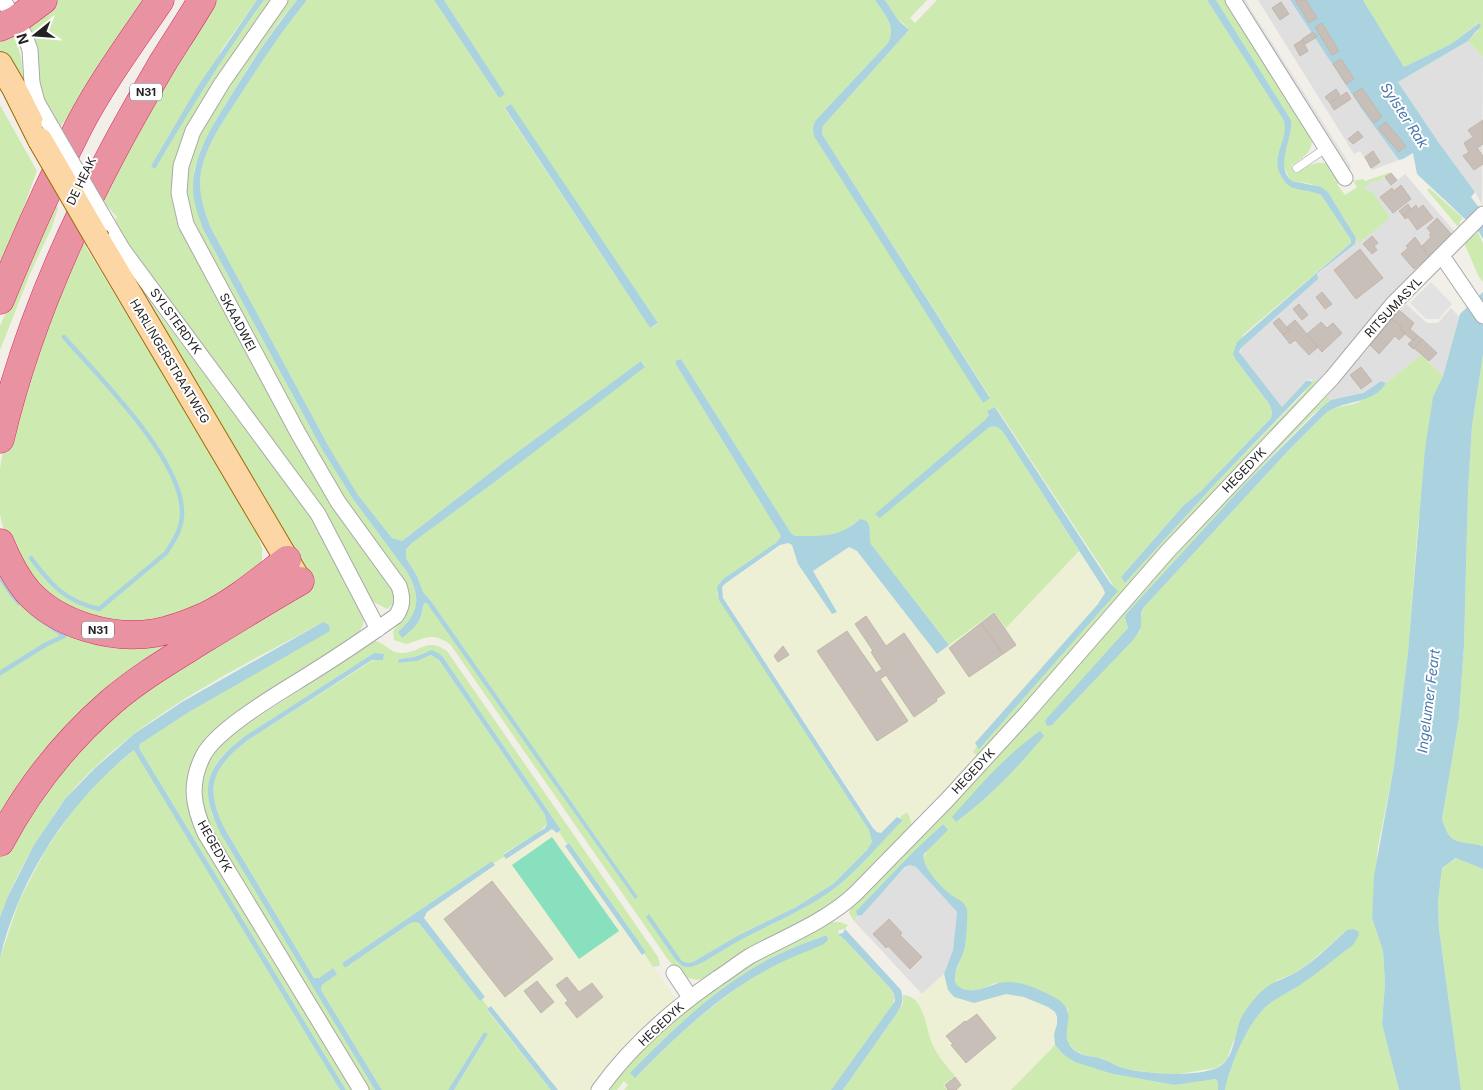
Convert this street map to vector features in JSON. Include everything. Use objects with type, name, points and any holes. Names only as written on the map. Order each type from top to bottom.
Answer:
[{"type":"highway","points":[[6,16],[43,0]]},
{"type":"highway","name":"DE HEAK","points":[[0,300],[35,216],[80,124],[160,0]]},
{"type":"highway","name":"DE HEAK","points":[[0,376],[13,338],[54,237],[103,135],[169,27],[189,0]]},
{"type":"highway","name":"N31","points":[[0,439],[7,410],[32,334],[67,245],[110,156],[162,64],[202,0]]},
{"type":"highway","name":"N31","points":[[0,543],[7,560],[28,592],[48,609],[74,622],[103,632],[128,635],[155,633],[206,616],[294,570]]},
{"type":"highway","points":[[0,842],[30,791],[60,753],[111,702],[143,677],[294,570]]},
{"type":"main road","name":"HARLINGERSTRAATWEG","points":[[0,64],[44,132],[102,231],[294,570]]},
{"type":"main road","name":"HARLINGERSTRAATWEG","points":[[0,84],[44,132]]},
{"type":"street","name":"SKAADWEI","points":[[280,0],[222,83],[193,131],[181,166],[179,193],[186,224],[298,433],[338,502],[399,586],[402,595],[400,610],[396,616],[378,629]]},
{"type":"street","points":[[1233,0],[1345,178]]},
{"type":"street","points":[[6,16],[30,50],[32,83],[44,132]]},
{"type":"street","name":"RITSUMASYL","points":[[1307,405],[1332,378],[1393,304],[1483,214]]},
{"type":"street","name":"SYLSTERDYK","points":[[102,231],[124,250],[318,514],[378,629]]},
{"type":"street","points":[[1442,256],[1483,316]]},
{"type":"street","name":"HEGEDYK","points":[[599,1090],[613,1071],[644,1038],[690,997],[748,957],[822,919],[855,894],[953,794],[1167,552],[1307,405]]},
{"type":"street","name":"HEGEDYK","points":[[361,1090],[205,833],[197,814],[194,798],[198,768],[204,754],[213,741],[276,696],[378,629]]},
{"type":"street","points":[[674,973],[690,997]]},
{"type":"lane","points":[[1297,168],[1326,148]]},
{"type":"shaded area","points":[[1239,0],[1246,0],[1351,166],[1349,174]]},
{"type":"shaded area","points":[[1258,0],[1290,0],[1363,111],[1399,160],[1372,170],[1360,151],[1354,154]]},
{"type":"shaded area","points":[[1468,41],[1483,57],[1482,205],[1475,192],[1398,82]]},
{"type":"shaded area","points":[[1405,174],[1455,232],[1396,291],[1317,383],[1313,379],[1306,381],[1282,407],[1240,355],[1241,348],[1317,275],[1355,244],[1352,230],[1336,203],[1374,180],[1376,183],[1385,177],[1391,185]]},
{"type":"shaded area","points":[[1431,282],[1452,304],[1439,319],[1426,319],[1410,303]]},
{"type":"shaded area","points":[[1406,304],[1427,323],[1438,323],[1451,308],[1459,317],[1443,376],[1421,355],[1386,383],[1381,381],[1359,395],[1331,400],[1327,396]]},
{"type":"shaded area","points":[[910,865],[916,867],[957,912],[953,950],[944,974],[922,994],[854,921]]},
{"type":"green space","points":[[51,0],[146,0],[87,90],[58,130],[48,114],[22,22]]},
{"type":"green space","points":[[210,0],[257,0],[222,49],[203,89],[264,0],[270,0],[215,82],[185,132],[175,164],[181,228],[316,479],[339,517],[395,593],[392,605],[387,609],[372,601],[113,222],[117,217],[95,193]]},
{"type":"green space","points":[[287,0],[297,0],[279,22],[247,69],[201,149],[194,170],[193,188],[204,231],[323,451],[353,499],[412,581],[415,589],[416,604],[411,618],[399,632],[408,633],[415,625],[421,617],[426,601],[638,897],[423,592],[417,576],[406,558],[406,549],[645,366],[641,361],[508,459],[402,541],[392,538],[358,495],[329,447],[211,228],[201,194],[200,180],[203,162],[216,133],[263,60],[307,0],[434,0],[499,98],[504,93],[444,0],[875,0],[890,26],[891,31],[888,43],[815,121],[813,128],[983,403],[990,397],[822,134],[823,126],[909,30],[898,20],[885,0],[927,0],[910,18],[915,23],[937,0],[1207,0],[1283,119],[1285,126],[1280,175],[1321,195],[1351,240],[1351,243],[1243,335],[1236,360],[1270,405],[1271,418],[1201,491],[1183,506],[1121,577],[1125,583],[1214,485],[1304,393],[1313,379],[1317,383],[979,757],[973,752],[977,746],[980,748],[1109,601],[1113,585],[996,407],[988,411],[989,415],[984,421],[988,428],[996,427],[1003,432],[1079,551],[1006,628],[994,612],[949,645],[871,544],[868,538],[870,528],[860,519],[843,532],[827,536],[795,536],[791,533],[681,359],[677,360],[675,363],[781,536],[777,542],[723,579],[717,594],[869,830],[872,842],[867,850],[833,884],[796,907],[737,936],[693,962],[683,961],[687,967],[710,958],[739,940],[798,911],[836,887],[903,820],[900,817],[907,812],[912,827],[844,897],[825,911],[745,953],[705,978],[697,980],[681,975],[669,961],[450,644],[432,637],[406,644],[394,640],[393,631],[408,612],[409,597],[341,497],[253,337],[190,213],[186,187],[189,163],[199,134],[238,69]],"holes":[[[511,105],[658,323],[650,328],[505,109]]]},
{"type":"green space","points":[[1216,0],[1227,0],[1311,135],[1312,141],[1308,153],[1292,165],[1297,173],[1308,166],[1319,163],[1328,164],[1341,181],[1337,184],[1345,195],[1357,187],[1353,181],[1363,179],[1365,181],[1391,172],[1376,183],[1374,180],[1364,188],[1368,192],[1371,190],[1390,218],[1359,243],[1328,192],[1311,184],[1292,181],[1289,178],[1283,163],[1291,120]]},
{"type":"green space","points":[[1363,0],[1483,0],[1483,57],[1468,41],[1478,31],[1478,23],[1451,44],[1404,67]]},
{"type":"green space","points":[[10,31],[21,58],[23,87],[0,64],[0,36]]},
{"type":"green space","points":[[0,105],[37,171],[0,272]]},
{"type":"green space","points":[[1429,188],[1463,218],[1460,221],[1459,228],[1427,190]]},
{"type":"green space","points":[[54,200],[58,208],[52,227],[30,274],[0,350],[0,326]]},
{"type":"green space","points":[[1478,232],[1483,243],[1483,282],[1463,241],[1472,233],[1474,235]]},
{"type":"green space","points":[[78,234],[253,523],[262,548],[262,563],[232,596],[136,627],[56,605],[7,544],[0,515],[0,468],[4,446]]},
{"type":"green space","points":[[127,272],[319,527],[364,619],[357,635],[211,734],[200,749],[188,800],[354,1090],[346,1090],[139,748],[140,744],[189,712],[257,672],[323,622],[186,698],[153,720],[93,769],[63,801],[35,845],[16,880],[0,917],[0,854],[21,815],[111,710],[285,599],[314,583]]},
{"type":"green space","points":[[1421,355],[1443,376],[1418,525],[1408,652],[1394,766],[1378,847],[1372,918],[1383,951],[1385,983],[1382,1024],[1399,1090],[1225,1090],[1236,1054],[1256,1018],[1273,1000],[1299,985],[1347,930],[1308,964],[1293,974],[1277,980],[1233,1042],[1227,1059],[1222,1064],[1216,1068],[1172,1075],[1124,1069],[1103,1059],[1076,1051],[1068,1043],[1066,1032],[1068,1009],[995,983],[970,991],[956,984],[955,975],[965,947],[967,910],[929,872],[923,858],[943,824],[856,911],[857,917],[854,921],[849,913],[851,907],[1171,556],[1313,405],[1316,407],[1327,396],[1331,400],[1314,413],[1244,485],[1126,614],[1125,618],[1128,628],[1052,725],[1140,632],[1141,615],[1145,606],[1287,452],[1327,412],[1365,399],[1384,386]]},
{"type":"green space","points":[[1483,355],[1483,846],[1456,841],[1445,828],[1442,819],[1459,718],[1464,645],[1468,492],[1472,426]]},
{"type":"green space","points":[[785,543],[792,545],[798,564],[814,574],[813,571],[849,547],[857,551],[937,654],[995,612],[1006,628],[1079,551],[1105,593],[1098,604],[975,743],[977,746],[973,752],[979,757],[912,827],[906,812],[897,817],[883,832],[877,832],[723,598],[722,587],[726,583]]},
{"type":"green space","points":[[0,556],[52,616],[185,629],[177,650],[0,833]]},
{"type":"green space","points":[[375,641],[399,653],[410,652],[429,645],[440,647],[447,651],[658,957],[660,964],[653,967],[644,953],[646,952],[569,843],[567,844],[559,832],[561,830],[443,657],[425,652],[414,657],[399,659],[398,663],[416,661],[432,655],[439,660],[545,815],[547,824],[538,833],[503,854],[504,857],[494,863],[492,861],[342,963],[345,968],[409,924],[419,923],[480,1000],[482,999],[489,1008],[487,1010],[551,1090],[454,1090],[488,1034],[484,1032],[448,1090],[382,1090],[321,990],[322,985],[336,974],[332,969],[319,978],[314,978],[226,831],[219,816],[215,803],[215,780],[226,760],[248,740],[375,659],[374,653],[245,736],[225,753],[218,761],[210,779],[209,801],[212,815],[375,1090],[367,1090],[210,830],[200,797],[200,788],[207,763],[217,748],[229,736]]},
{"type":"green space","points":[[134,750],[137,752],[340,1090],[0,1090],[0,958],[19,901],[45,851],[75,807],[103,777]]},
{"type":"green space","points":[[552,829],[556,833],[559,832],[567,844],[565,846],[642,955],[644,953],[676,999],[640,1034],[592,1090],[558,1090],[492,1006],[489,1008],[482,999],[484,997],[424,918],[427,912],[495,865],[494,863],[504,857],[506,859]]},
{"type":"green space","points":[[552,837],[619,931],[579,959],[512,865]]},
{"type":"green space","points":[[1457,858],[1483,869],[1483,1090],[1461,1090],[1439,929],[1438,902],[1442,868]]},
{"type":"green space","points":[[833,922],[848,925],[845,929],[839,930],[838,934],[890,988],[894,998],[891,1007],[831,1090],[624,1090],[628,1085],[624,1081],[617,1090],[607,1090],[647,1043],[676,1017],[751,962],[810,930]],"holes":[[[824,936],[828,938],[750,979],[685,1029],[636,1077],[631,1073],[680,1024],[736,979],[787,950]]]},
{"type":"green space","points":[[944,974],[944,978],[954,997],[974,1003],[1006,994],[1024,997],[1055,1012],[1057,1024],[1054,1034],[1055,1045],[1011,1090],[947,1090],[942,1085],[955,1076],[931,1043],[924,1017],[915,1000]]},
{"type":"green space","points":[[903,995],[916,1001],[920,1007],[934,1048],[955,1076],[943,1085],[947,1090],[843,1090],[897,1013],[903,1003]]},
{"type":"green space","points":[[1055,1045],[1064,1055],[1113,1074],[1175,1085],[1216,1079],[1218,1090],[1011,1090]]},
{"type":"water","points":[[257,0],[264,0],[207,83],[155,169],[151,166],[198,86]]},
{"type":"water","points":[[297,0],[307,0],[263,60],[211,142],[201,172],[201,194],[211,228],[329,447],[358,495],[392,538],[402,541],[508,459],[641,361],[645,367],[406,549],[406,558],[417,576],[423,592],[638,897],[635,899],[426,602],[420,619],[413,628],[402,638],[398,632],[411,618],[416,604],[415,589],[412,581],[353,499],[323,451],[204,231],[193,194],[194,175],[201,150],[212,127],[247,70]]},
{"type":"water","points":[[434,0],[444,0],[505,94],[499,98]]},
{"type":"water","points":[[875,0],[885,0],[898,20],[909,30],[823,126],[822,134],[990,398],[983,403],[814,136],[813,128],[815,121],[888,43],[891,31],[890,26]]},
{"type":"water","points":[[1207,0],[1216,0],[1291,120],[1284,161],[1287,175],[1292,181],[1321,187],[1328,192],[1356,238],[1355,244],[1317,274],[1318,279],[1241,348],[1239,352],[1282,407],[1306,381],[1311,381],[1312,383],[1214,485],[1125,583],[1121,577],[1183,506],[1201,491],[1271,418],[1270,405],[1233,354],[1237,342],[1351,243],[1351,240],[1321,195],[1291,187],[1283,179],[1277,163],[1285,127],[1283,119]]},
{"type":"water","name":"Sylster Rak","points":[[1290,0],[1363,0],[1404,67],[1451,44],[1479,23],[1481,26],[1468,41],[1398,82],[1475,192],[1471,197],[1483,213],[1483,239],[1479,232],[1417,174],[1413,153],[1399,160],[1363,111]]},
{"type":"water","points":[[511,104],[658,323],[650,328],[505,108]]},
{"type":"water","name":"Ingelumer Feart","points":[[1483,292],[1483,355],[1472,426],[1468,492],[1464,645],[1459,718],[1442,819],[1445,828],[1456,841],[1483,846],[1483,869],[1456,858],[1442,868],[1438,902],[1439,929],[1461,1090],[1399,1090],[1382,1024],[1385,983],[1383,951],[1372,918],[1374,876],[1394,766],[1408,652],[1425,449],[1433,397],[1443,376],[1460,314]]},
{"type":"water","points":[[681,359],[791,533],[795,536],[830,535],[845,530],[860,519],[865,520],[870,528],[871,544],[949,645],[937,654],[857,551],[849,547],[813,571],[837,612],[832,614],[798,564],[792,545],[788,543],[780,545],[722,587],[723,598],[873,828],[881,833],[897,817],[903,820],[835,888],[795,912],[691,967],[682,965],[675,959],[646,917],[649,914],[682,961],[693,962],[737,936],[796,907],[833,884],[867,850],[872,842],[869,830],[719,600],[717,587],[723,579],[777,542],[781,536],[675,363]]},
{"type":"water","points":[[1381,381],[1386,383],[1374,395],[1327,412],[1287,452],[1145,606],[1141,613],[1138,634],[1133,640],[1052,725],[1047,726],[1045,721],[1048,717],[1128,628],[1125,618],[1126,614],[1244,485],[1323,406],[1331,400],[1363,393]]},
{"type":"water","points":[[995,407],[1110,583],[1118,591],[979,749],[975,743],[1098,604],[1105,593],[1003,432],[996,427],[988,428],[880,518],[875,514],[984,421],[989,415],[987,411]]},
{"type":"water","points":[[323,622],[329,625],[330,631],[189,712],[140,744],[139,748],[346,1090],[340,1090],[134,750],[92,789],[57,832],[29,880],[17,906],[0,958],[0,917],[8,896],[34,845],[65,799],[95,768],[134,734],[182,702]]},
{"type":"water","points":[[432,650],[443,657],[561,830],[557,833],[552,829],[506,859],[503,855],[545,828],[547,824],[545,815],[439,660],[431,655],[417,661],[398,663],[399,659],[414,657]]},
{"type":"water","points":[[374,653],[384,654],[383,660],[372,660],[248,740],[236,750],[219,770],[215,780],[214,791],[215,803],[226,831],[314,978],[319,978],[333,968],[337,974],[322,985],[321,990],[382,1090],[375,1090],[221,834],[209,804],[208,791],[209,779],[221,758],[245,736]]},
{"type":"water","points":[[1040,731],[1044,736],[1013,771],[980,803],[956,822],[952,817],[983,782],[1016,750]]},
{"type":"water","points":[[943,824],[948,830],[924,854],[924,859],[928,870],[937,881],[950,894],[962,902],[967,909],[965,947],[956,970],[956,984],[968,990],[975,990],[1002,982],[1014,982],[1052,996],[1062,1003],[1067,1010],[1067,1038],[1070,1045],[1080,1054],[1099,1058],[1123,1068],[1174,1074],[1203,1072],[1215,1069],[1227,1059],[1241,1018],[1262,991],[1309,964],[1347,930],[1353,929],[1358,931],[1359,935],[1353,945],[1297,987],[1264,1008],[1248,1030],[1238,1050],[1225,1090],[1218,1090],[1216,1079],[1175,1085],[1113,1074],[1075,1062],[1064,1055],[1055,1045],[1054,1034],[1057,1017],[1055,1012],[1048,1007],[1024,997],[1006,994],[974,1003],[954,997],[948,990],[944,974],[953,950],[957,912],[916,867],[910,865],[905,867],[862,915],[857,916],[856,911]]},
{"type":"water","points":[[569,843],[646,952],[642,955],[565,846]]},
{"type":"water","points":[[492,861],[495,865],[427,912],[424,918],[485,997],[480,1001],[419,923],[409,924],[345,968],[342,963]]},
{"type":"water","points":[[845,929],[901,990],[902,1000],[897,1013],[843,1090],[831,1090],[895,1001],[894,994],[890,988],[838,934],[843,933]]},
{"type":"water","points":[[827,936],[828,940],[824,944],[772,967],[730,993],[680,1034],[635,1078],[630,1073],[680,1024],[735,980],[775,956]]},
{"type":"water","points":[[491,1006],[558,1090],[551,1090],[487,1009]]},
{"type":"water","points":[[484,1032],[488,1034],[454,1090],[448,1090]]},
{"type":"building","points":[[1295,0],[1306,0],[1317,18],[1309,23]]},
{"type":"building","points":[[1281,2],[1289,14],[1280,20],[1272,8]]},
{"type":"building","points":[[1322,23],[1339,51],[1332,55],[1315,27]]},
{"type":"building","points":[[1313,32],[1317,37],[1305,44],[1302,39]]},
{"type":"building","points":[[1302,40],[1308,51],[1300,56],[1294,45]]},
{"type":"building","points":[[1341,59],[1354,79],[1346,84],[1333,64]]},
{"type":"building","points":[[1362,88],[1382,117],[1374,123],[1353,94]]},
{"type":"building","points":[[1336,89],[1340,95],[1330,103],[1325,97]]},
{"type":"building","points":[[1347,92],[1351,99],[1334,110],[1330,103]]},
{"type":"building","points":[[1483,120],[1483,144],[1477,148],[1483,156],[1483,164],[1474,170],[1463,156],[1469,152],[1464,143],[1473,137],[1468,130]]},
{"type":"building","points":[[1386,122],[1406,146],[1399,152],[1378,128]]},
{"type":"building","points":[[1358,131],[1363,137],[1353,144],[1348,139]]},
{"type":"building","points":[[1373,151],[1380,162],[1371,168],[1365,157]]},
{"type":"building","points":[[1391,173],[1397,180],[1391,185],[1385,177]]},
{"type":"building","points":[[1401,185],[1411,199],[1393,213],[1380,197],[1392,188],[1394,191]]},
{"type":"building","points":[[1408,204],[1411,209],[1403,216],[1399,211]]},
{"type":"building","points":[[1416,205],[1418,209],[1423,205],[1433,218],[1417,230],[1408,217],[1405,219],[1403,216]]},
{"type":"building","points":[[1437,218],[1452,235],[1429,257],[1422,246],[1431,237],[1429,235],[1431,233],[1427,228]]},
{"type":"building","points":[[1372,236],[1378,243],[1374,246],[1377,250],[1372,254],[1363,244]]},
{"type":"building","points":[[1415,237],[1429,257],[1414,269],[1401,254],[1408,248],[1406,246]]},
{"type":"building","points":[[1360,249],[1383,278],[1356,299],[1334,270]]},
{"type":"building","points":[[1322,292],[1332,304],[1325,309],[1316,297]]},
{"type":"building","points":[[1299,304],[1308,315],[1302,320],[1293,309]]},
{"type":"building","points":[[1399,310],[1414,323],[1410,329],[1418,336],[1413,341],[1400,329],[1402,327],[1392,319]]},
{"type":"building","points":[[1279,318],[1289,330],[1283,335],[1273,323]]},
{"type":"building","points":[[1392,319],[1406,333],[1399,340],[1395,336],[1379,354],[1370,345]]},
{"type":"building","points":[[1295,320],[1318,347],[1309,355],[1295,340],[1290,344],[1283,335],[1289,330],[1287,327]]},
{"type":"building","points":[[1321,322],[1327,328],[1333,323],[1342,333],[1322,352],[1307,334]]},
{"type":"building","points":[[1418,336],[1422,339],[1413,349],[1408,344]]},
{"type":"building","points":[[1422,339],[1437,353],[1429,361],[1414,348]]},
{"type":"building","points":[[1361,367],[1372,381],[1361,389],[1350,375]]},
{"type":"building","points":[[994,613],[1016,645],[1003,654],[981,623]]},
{"type":"building","points":[[866,616],[886,646],[904,633],[945,693],[914,717],[886,675],[880,679],[908,721],[877,741],[817,651],[847,631],[876,673],[882,669],[871,652],[873,651],[855,624]]},
{"type":"building","points":[[981,623],[1003,654],[969,677],[949,648]]},
{"type":"building","points":[[783,646],[789,655],[778,662],[774,656]]},
{"type":"building","points":[[492,881],[553,959],[505,997],[444,919]]},
{"type":"building","points":[[889,919],[902,933],[900,935],[922,957],[910,969],[888,946],[886,948],[873,934]]},
{"type":"building","points":[[567,977],[579,992],[592,983],[603,997],[577,1018],[565,1003],[568,1001],[556,985]]},
{"type":"building","points":[[537,981],[554,1002],[541,1013],[524,991]]},
{"type":"building","points":[[977,1014],[996,1038],[966,1063],[946,1036]]},
{"type":"building","points":[[955,1077],[961,1085],[956,1090],[948,1090],[945,1085]]},
{"type":"waterway","points":[[31,558],[60,591],[87,606],[99,609],[166,553],[177,534],[182,517],[178,490],[168,467],[153,443],[136,419],[64,337]]},
{"type":"waterway","points":[[0,577],[19,603]]},
{"type":"waterway","points":[[33,614],[64,636]]},
{"type":"waterway","points":[[0,673],[45,645],[64,636]]}]
